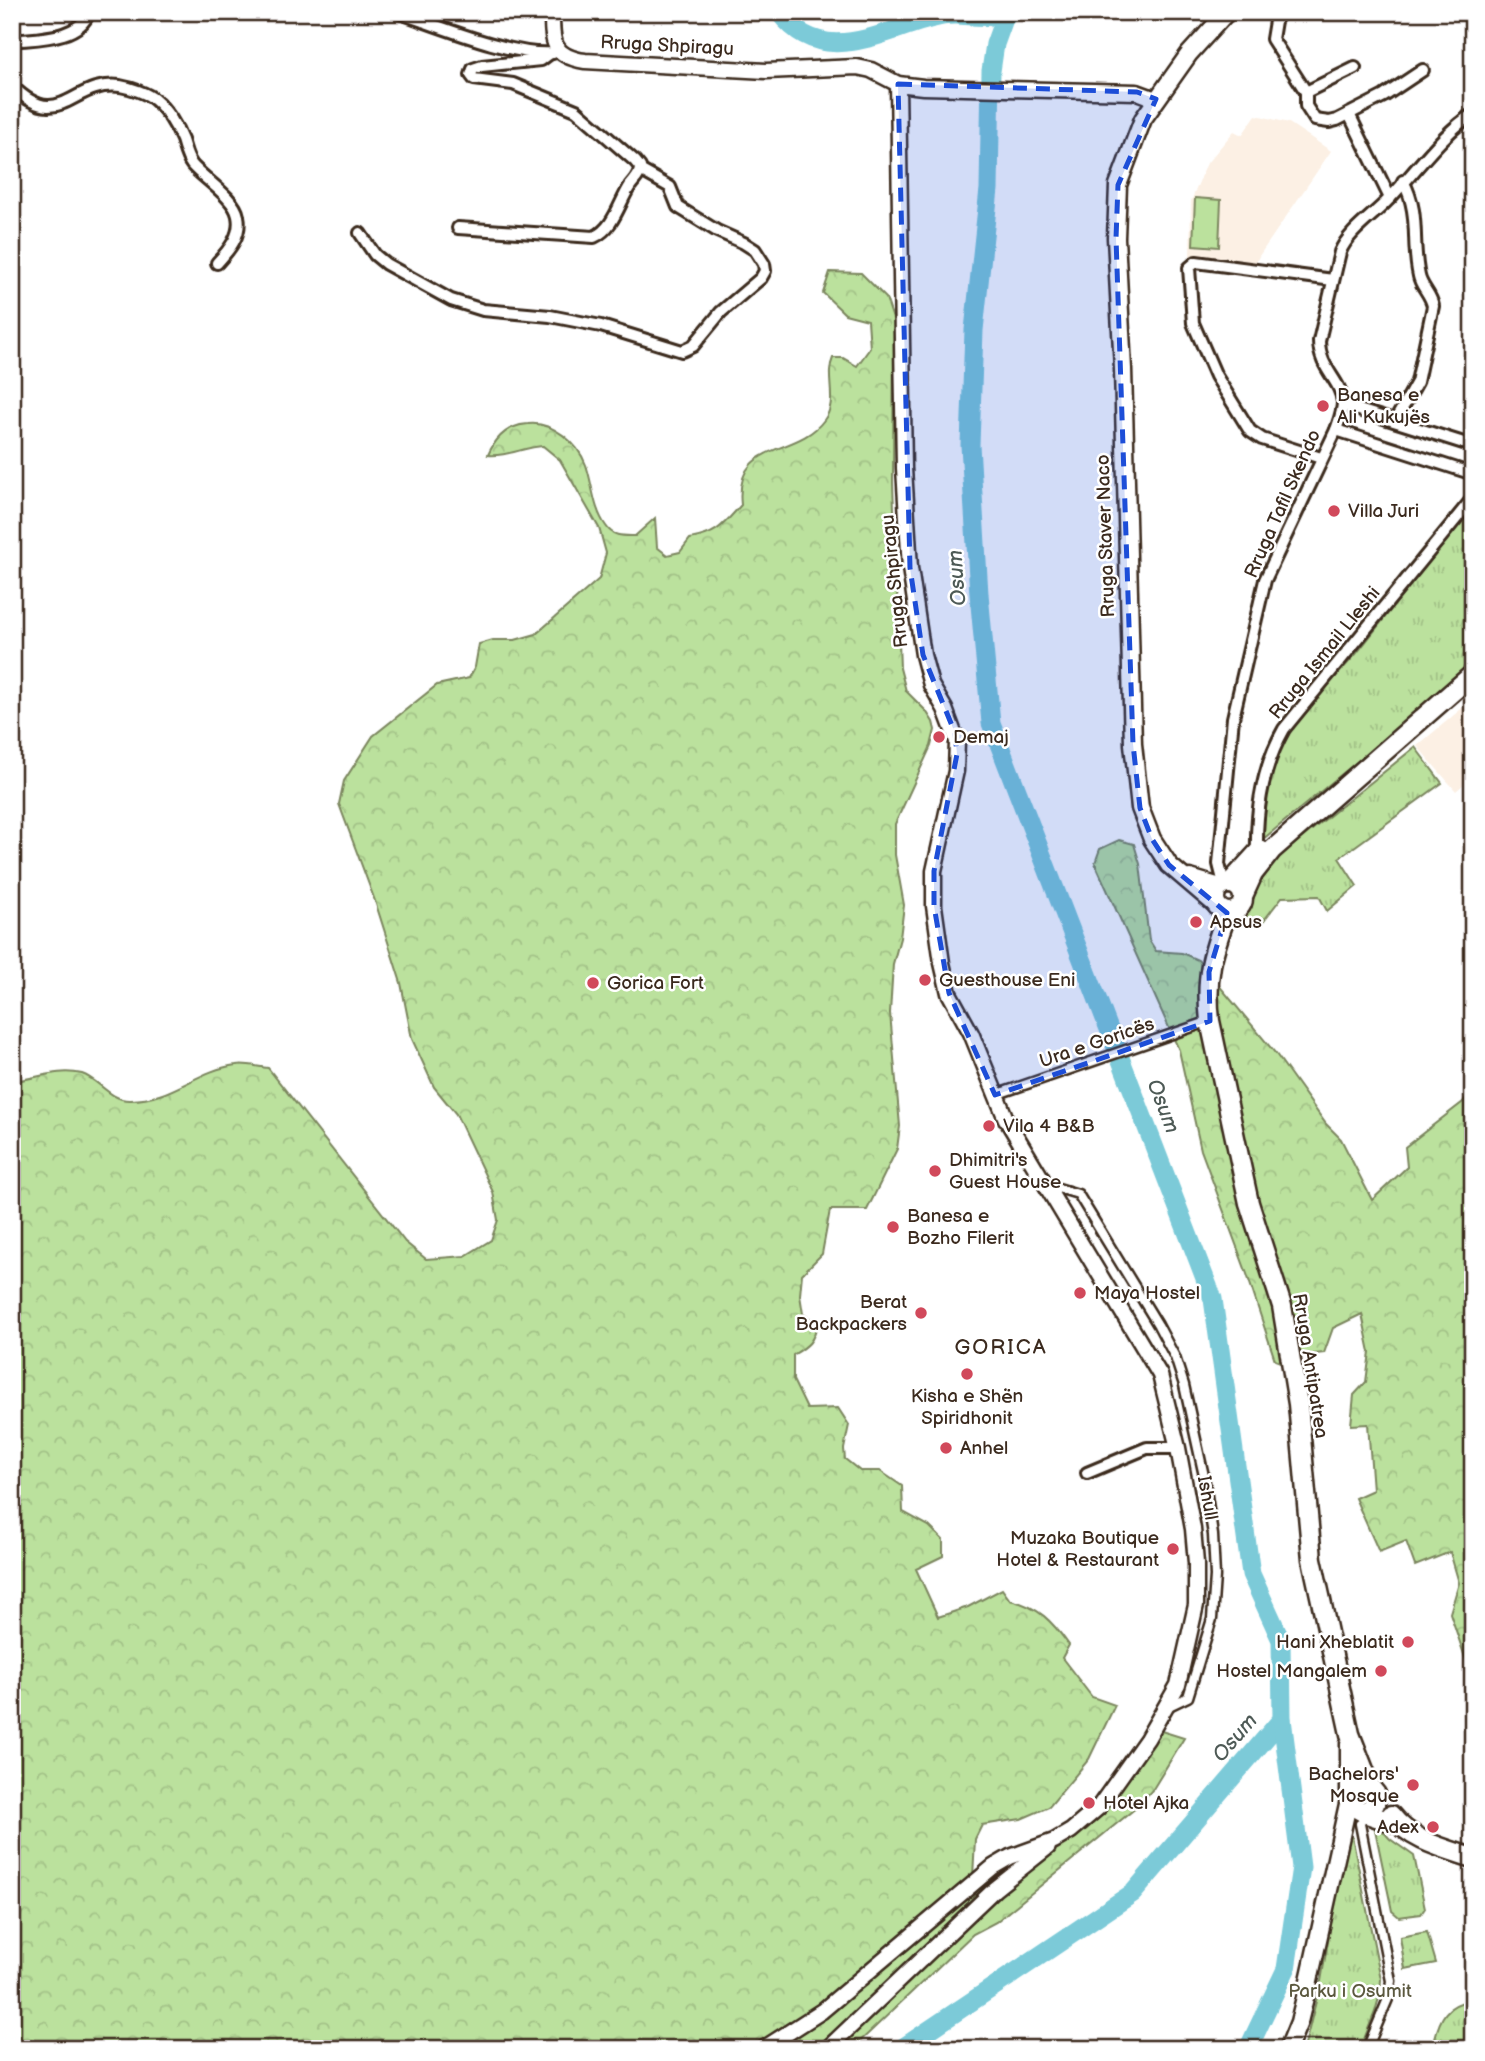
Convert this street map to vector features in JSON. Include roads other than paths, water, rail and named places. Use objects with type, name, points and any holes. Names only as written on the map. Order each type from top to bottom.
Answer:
[{"type":"main road","points":[[1156,99],[1227,12]]},
{"type":"main road","name":"Rruga Staver Naco","points":[[1156,99],[1143,119],[1118,185],[1116,238],[1133,744],[1140,808],[1152,839],[1168,865],[1178,874],[1226,895]]},
{"type":"main road","name":"Rruga Antipatrea","points":[[1226,895],[1253,874],[1272,850],[1473,674]]},
{"type":"main road","name":"Rruga Antipatrea","points":[[1374,759],[1352,770],[1257,852],[1226,895],[1207,991],[1210,1021],[1249,1203],[1287,1328],[1298,1404],[1312,1559],[1364,1812],[1398,1824],[1426,1842],[1473,1858]]},
{"type":"main road","points":[[1350,1734],[1350,1795],[1364,1812]]},
{"type":"main road","points":[[1288,2049],[1308,1985],[1337,1848],[1364,1812],[1359,1786],[1350,1795]]},
{"type":"street","points":[[12,41],[75,31],[86,21],[89,12]]},
{"type":"street","name":"Rruga Shpiragu","points":[[397,12],[497,44],[554,52],[585,61],[740,70],[793,71],[857,67],[871,70],[898,84],[923,87],[1137,92],[1156,99]]},
{"type":"street","points":[[360,233],[375,255],[386,264],[430,289],[469,306],[500,312],[550,316],[626,333],[670,349],[685,351],[693,346],[721,312],[761,278],[765,271],[764,264],[750,246],[709,227],[678,207],[670,187],[640,170],[632,157],[576,110],[520,87],[474,79],[471,75],[473,69],[482,65],[541,60],[554,52],[552,12]]},
{"type":"street","points":[[1280,12],[1275,21],[1272,39],[1306,92],[1306,106],[1314,120],[1329,122],[1349,114],[1384,96],[1423,70]]},
{"type":"street","points":[[1306,92],[1355,68]]},
{"type":"street","name":"Rruga Shpiragu","points":[[898,84],[904,468],[909,568],[923,654],[931,685],[955,733],[957,754],[956,771],[936,854],[934,906],[949,993],[971,1033],[995,1095]]},
{"type":"street","points":[[12,86],[24,98],[41,106],[60,105],[75,96],[111,86],[131,89],[155,100],[177,128],[186,156],[192,165],[233,204],[238,214],[236,238],[229,251],[217,263]]},
{"type":"street","points":[[1349,114],[1390,198]]},
{"type":"street","points":[[1472,118],[1403,181],[1390,198],[1345,242],[1333,279],[1319,352],[1342,396],[1343,405],[1473,446]]},
{"type":"street","points":[[458,228],[594,237],[607,227],[640,170]]},
{"type":"street","points":[[1395,421],[1417,382],[1433,306],[1419,279],[1415,211],[1403,181]]},
{"type":"street","points":[[1321,457],[1262,439],[1250,431],[1216,376],[1193,323],[1189,268],[1196,262],[1333,279]]},
{"type":"street","name":"Rruga Tafil Skendo","points":[[1226,895],[1219,864],[1238,689],[1265,580],[1336,429],[1343,405]]},
{"type":"street","points":[[1336,429],[1473,474]]},
{"type":"street","name":"Rruga Ismail Lleshi","points":[[1257,852],[1257,816],[1272,755],[1284,729],[1473,498]]},
{"type":"street","name":"Ura e Goricës","points":[[995,1095],[1210,1021]]},
{"type":"street","name":"Ishull","points":[[763,2049],[822,2011],[993,1867],[1010,1857],[1054,1841],[1071,1831],[1098,1808],[1147,1739],[1178,1685],[1193,1626],[1196,1594],[1195,1542],[1178,1448],[1160,1375],[1045,1184],[995,1095]]},
{"type":"street","points":[[1045,1184],[1078,1194],[1158,1325],[1175,1357],[1184,1385],[1204,1476],[1213,1535],[1215,1576],[1212,1619],[1188,1697],[1165,1708]]},
{"type":"street","points":[[1087,1473],[1147,1448],[1178,1448]]},
{"type":"street","points":[[1364,1812],[1391,1981],[1388,1999],[1367,2049]]},
{"type":"street","points":[[827,2049],[995,1889],[1054,1841]]},
{"type":"waterway","points":[[779,12],[797,30],[816,40],[836,43],[857,41],[943,16],[981,17],[1007,12]]},
{"type":"waterway","points":[[968,12],[970,18]]},
{"type":"waterway","name":"Osum","points":[[901,2049],[1133,1893],[1282,1719],[1281,1640],[1251,1574],[1213,1299],[991,723],[979,594],[970,445],[974,330],[989,189],[991,71],[995,44],[1004,19],[1010,12]]},
{"type":"waterway","points":[[1248,2049],[1286,1969],[1301,1867],[1282,1719]]},
{"type":"place","name":"Banesa e Ali Kukujës","points":[[1323,406]]},
{"type":"place","name":"Villa Juri","points":[[1334,511]]},
{"type":"place","name":"Demaj","points":[[939,737]]},
{"type":"place","name":"Apsus","points":[[1196,922]]},
{"type":"place","name":"Guesthouse Eni","points":[[925,980]]},
{"type":"place","name":"Gorica Fort","points":[[593,983]]},
{"type":"place","name":"Vila 4 B&B","points":[[989,1126]]},
{"type":"place","name":"Dhimitri's Guest House","points":[[935,1171]]},
{"type":"place","name":"Banesa e Bozho Filerit","points":[[893,1227]]},
{"type":"place","name":"Maya Hostel","points":[[1080,1293]]},
{"type":"place","name":"Berat Backpackers","points":[[921,1313]]},
{"type":"place","name":"Kisha e Shën Spiridhonit","points":[[967,1374]]},
{"type":"place","name":"Anhel","points":[[946,1448]]},
{"type":"place","name":"Muzaka Boutique Hotel & Restaurant","points":[[1173,1549]]},
{"type":"place","name":"Hani Xheblatit","points":[[1408,1642]]},
{"type":"place","name":"Hostel Mangalem","points":[[1381,1671]]},
{"type":"place","name":"Bachelors' Mosque","points":[[1413,1785]]},
{"type":"place","name":"Hotel Ajka","points":[[1089,1803]]},
{"type":"place","name":"Adex","points":[[1433,1827]]},
{"type":"district","name":"GORICA","points":[[1001,1347]]},
{"type":"park label","name":"Parku i Osumit","points":[[1350,1991]]}]
